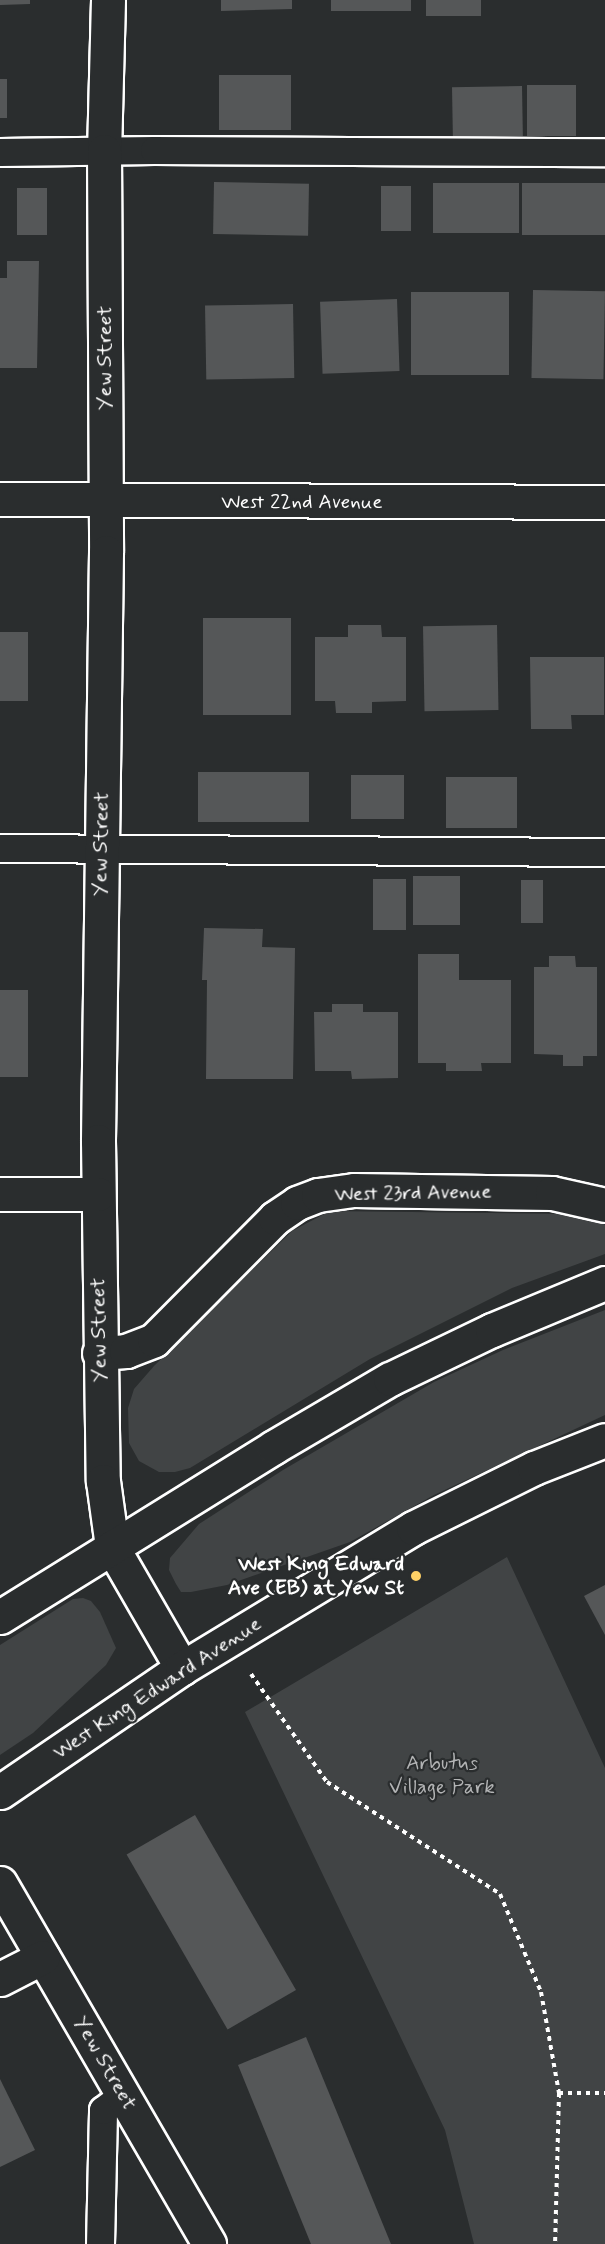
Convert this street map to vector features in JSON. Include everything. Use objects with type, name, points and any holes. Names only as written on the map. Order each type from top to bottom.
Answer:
[{"type":"street","name":"Yew Street","points":[[108,0],[104,152],[106,501],[98,1194],[99,1353],[104,1496],[112,1547],[182,1668]]},
{"type":"street","name":"West 22nd Avenue","points":[[0,499],[605,502]]},
{"type":"street","name":"West 23rd Avenue","points":[[99,1353],[126,1351],[154,1340],[275,1218],[297,1203],[318,1195],[354,1190],[552,1193],[605,1204]]},
{"type":"street","points":[[0,1194],[98,1194]]},
{"type":"street","points":[[0,1617],[390,1379],[492,1330],[605,1284]]},
{"type":"street","name":"West King Edward Avenue","points":[[0,1792],[182,1668],[413,1528],[534,1468],[605,1440]]},
{"type":"street","name":"Yew Street","points":[[0,1884],[209,2244]]},
{"type":"street","points":[[0,1979],[43,1957]]},
{"type":"lane","points":[[0,152],[605,152]]},
{"type":"lane","points":[[0,848],[605,852]]},
{"type":"lane","points":[[100,2244],[103,2110],[123,2095]]},
{"type":"path","points":[[249,1671],[327,1782],[500,1894],[541,1992],[560,2093],[555,2244]]},
{"type":"path","points":[[560,2093],[605,2093]]},
{"type":"green space","points":[[330,1211],[571,1214],[597,1220],[605,1225],[605,1254],[512,1288],[370,1359],[190,1468],[175,1472],[159,1472],[139,1461],[129,1443],[128,1408],[134,1389],[154,1366],[292,1231]]},
{"type":"green space","points":[[605,1310],[605,1415],[434,1495],[350,1542],[227,1585],[181,1592],[169,1570],[170,1558],[199,1524],[283,1470],[434,1382],[503,1350]]},
{"type":"green space","name":"Arbutus Village Park","points":[[507,1557],[605,1768],[605,2244],[474,2244],[445,2130],[245,1712]]},
{"type":"green space","points":[[83,1598],[91,1601],[100,1612],[116,1648],[106,1665],[33,1733],[0,1755],[0,1645],[73,1599]]},
{"type":"building","points":[[0,0],[30,0],[30,4],[0,5]]},
{"type":"building","points":[[221,0],[292,0],[292,9],[221,11]]},
{"type":"building","points":[[331,0],[411,0],[411,11],[331,11]]},
{"type":"building","points":[[426,0],[481,0],[481,16],[426,16]]},
{"type":"building","points":[[219,75],[291,75],[291,130],[219,130]]},
{"type":"building","points":[[0,79],[7,79],[7,118],[0,118]]},
{"type":"building","points":[[527,85],[576,85],[576,136],[527,136]]},
{"type":"building","points":[[522,86],[523,136],[453,137],[452,87]]},
{"type":"building","points":[[214,182],[309,184],[308,236],[213,234]]},
{"type":"building","points":[[433,183],[519,183],[519,233],[433,233]]},
{"type":"building","points":[[522,183],[605,183],[605,235],[522,235]]},
{"type":"building","points":[[381,186],[411,186],[411,231],[381,231]]},
{"type":"building","points":[[17,188],[47,188],[47,235],[17,235]]},
{"type":"building","points":[[7,261],[39,261],[37,368],[0,368],[0,278],[7,278]]},
{"type":"building","points":[[533,290],[605,291],[603,379],[531,378]]},
{"type":"building","points":[[411,292],[509,292],[509,375],[411,375]]},
{"type":"building","points":[[397,299],[400,371],[323,374],[320,302]]},
{"type":"building","points":[[293,304],[294,378],[206,380],[205,306]]},
{"type":"building","points":[[203,618],[291,618],[291,715],[203,715]]},
{"type":"building","points":[[348,625],[381,625],[382,637],[406,637],[406,701],[372,702],[372,713],[336,713],[335,701],[315,701],[315,637],[348,637]]},
{"type":"building","points":[[497,625],[498,710],[424,711],[423,626]]},
{"type":"building","points":[[0,632],[28,632],[28,701],[0,701]]},
{"type":"building","points":[[530,657],[604,657],[604,715],[571,715],[572,729],[531,729]]},
{"type":"building","points":[[198,772],[309,772],[309,822],[198,822]]},
{"type":"building","points":[[351,775],[404,775],[404,819],[351,819]]},
{"type":"building","points":[[446,777],[517,777],[517,828],[446,828]]},
{"type":"building","points":[[413,876],[460,876],[460,925],[413,925]]},
{"type":"building","points":[[373,879],[406,879],[406,930],[373,930]]},
{"type":"building","points":[[521,880],[543,880],[543,923],[521,923]]},
{"type":"building","points":[[204,928],[263,929],[262,947],[295,948],[293,1079],[206,1079],[207,980],[202,980]]},
{"type":"building","points":[[418,954],[459,954],[459,980],[511,980],[511,1063],[481,1063],[482,1071],[446,1071],[446,1063],[418,1063]]},
{"type":"building","points":[[549,956],[575,956],[576,967],[597,967],[597,1056],[583,1056],[583,1066],[563,1066],[563,1055],[534,1054],[534,967],[549,967]]},
{"type":"building","points":[[0,990],[28,990],[28,1077],[0,1077]]},
{"type":"building","points":[[332,1004],[363,1004],[363,1012],[398,1012],[398,1078],[352,1079],[351,1071],[315,1071],[314,1012],[332,1012]]},
{"type":"building","points":[[605,1585],[605,1635],[584,1596]]},
{"type":"building","points":[[195,1815],[296,1990],[228,2029],[127,1854]]},
{"type":"building","points":[[306,2037],[391,2244],[311,2244],[238,2065]]},
{"type":"building","points":[[0,2079],[35,2150],[0,2167]]},
{"type":"place","name":"West King Edward Ave (EB) at Yew St","points":[[416,1576]]}]
